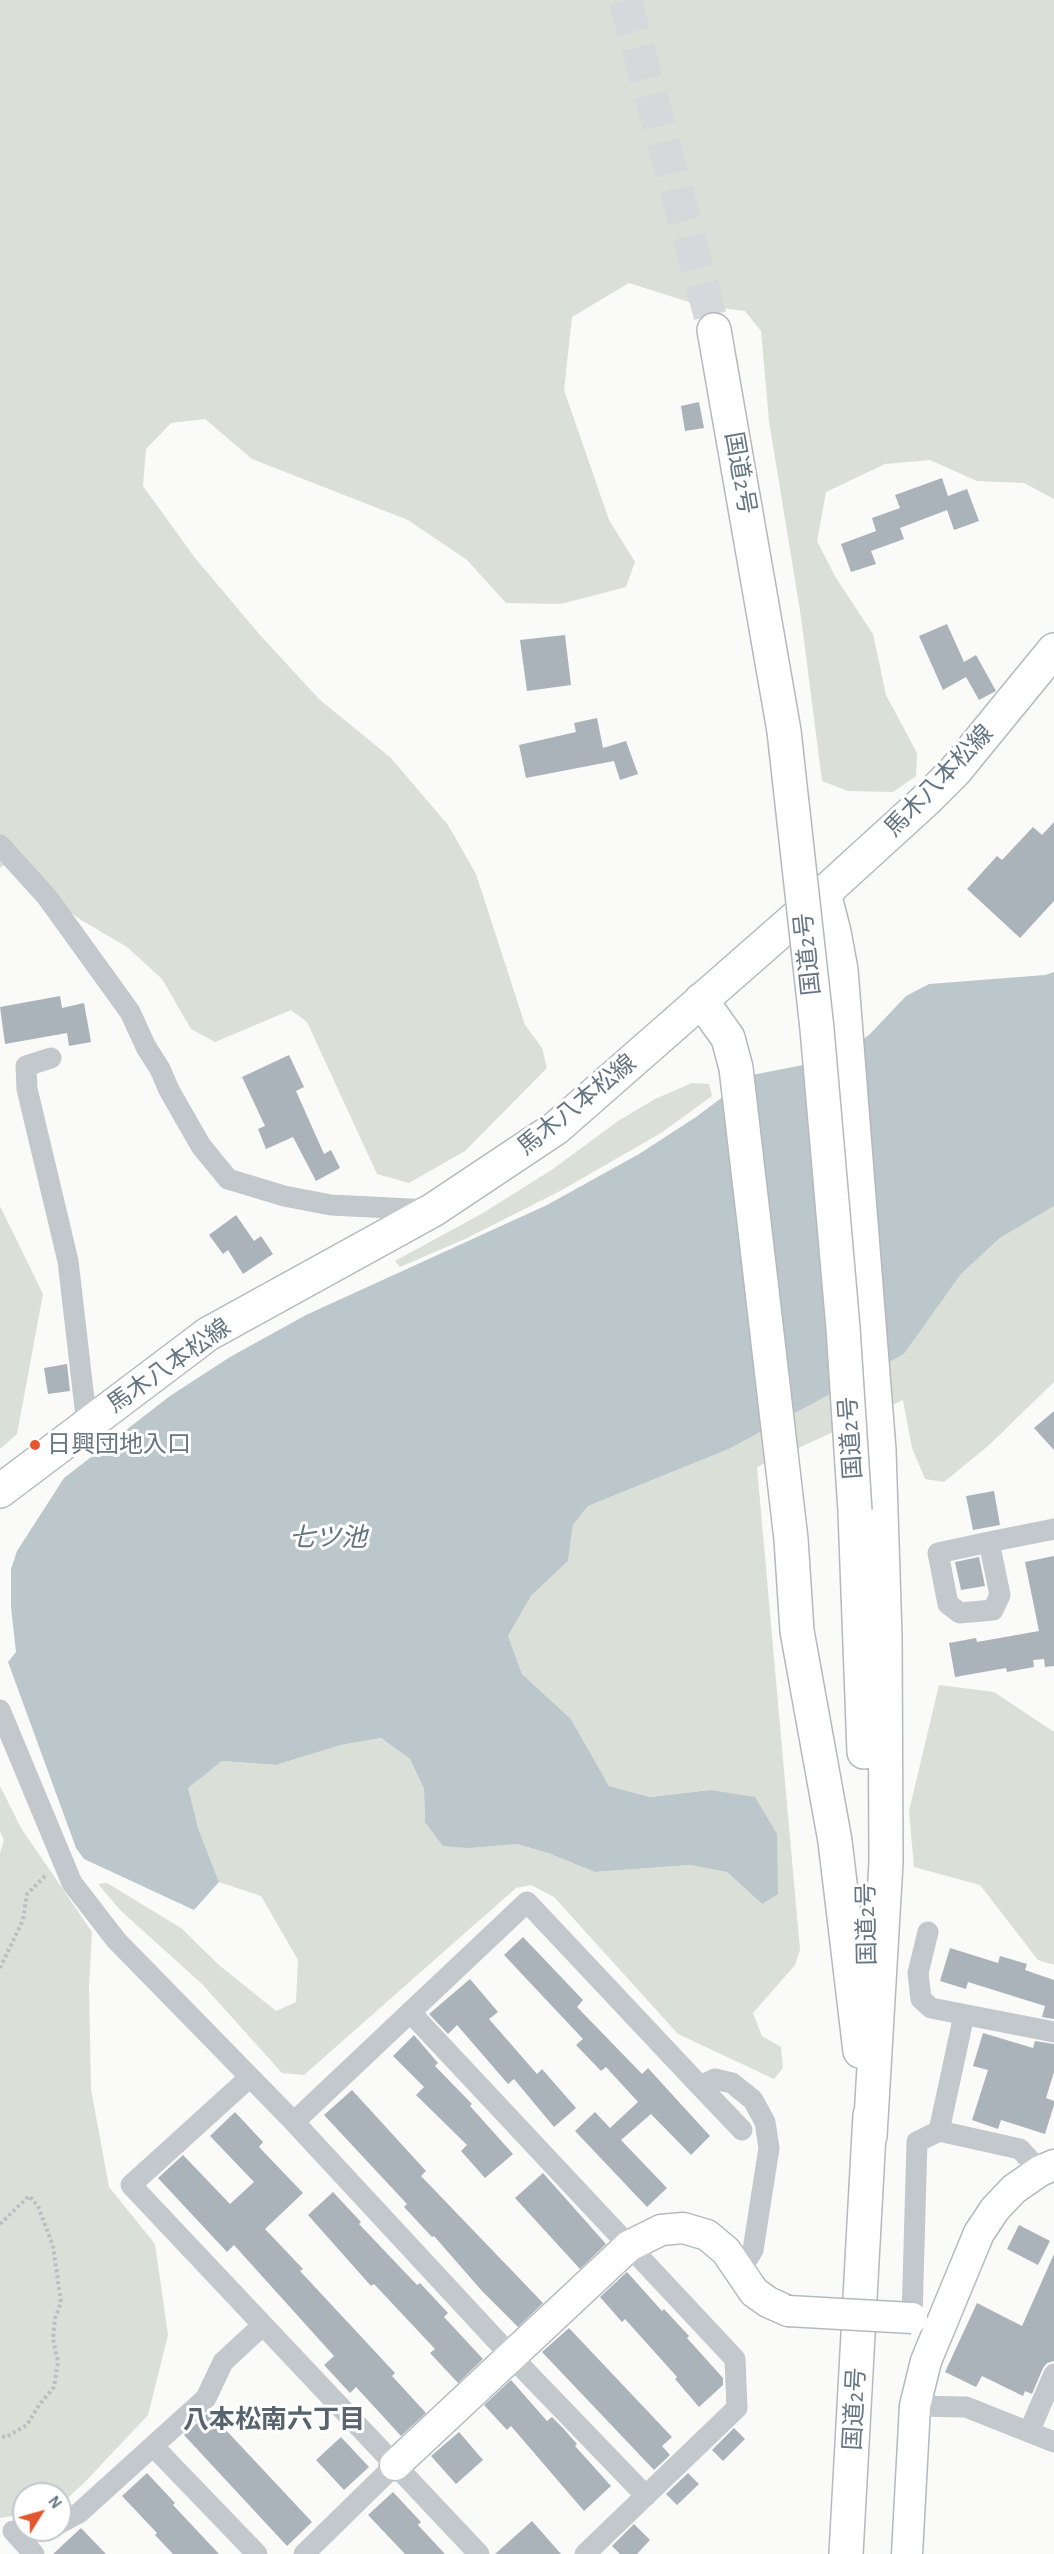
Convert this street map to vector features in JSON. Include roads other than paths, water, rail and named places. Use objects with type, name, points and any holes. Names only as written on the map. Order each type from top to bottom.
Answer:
[{"type":"main road","name":"国道2号","points":[[714,330],[784,731],[818,1041],[843,1328],[855,1511],[865,1793],[870,2136],[846,2546]]},
{"type":"main road","name":"馬木八本松線","points":[[0,1491],[208,1334],[433,1210],[556,1128],[824,893],[955,771],[1054,650]]},
{"type":"main road","points":[[824,893],[841,970],[879,1450],[885,1636],[886,1862],[870,2136]]},
{"type":"main road","points":[[701,1000],[728,1038],[736,1068],[791,1539],[797,1631],[835,1841],[870,2136]]},
{"type":"street","points":[[0,845],[47,897],[130,1012],[146,1047],[201,1146],[228,1179],[284,1196],[331,1205],[433,1210]]},
{"type":"street","points":[[51,1058],[26,1066],[27,1089],[68,1261],[87,1425]]},
{"type":"street","points":[[989,1542],[1054,1529]]},
{"type":"street","points":[[0,1710],[72,1883],[116,1940],[294,2122],[511,2356],[646,2496]]},
{"type":"street","points":[[294,2122],[527,1902],[742,2130]]},
{"type":"street","points":[[928,1932],[918,1973],[921,1999],[931,2008],[1054,2032]]},
{"type":"street","points":[[410,2012],[735,2359],[737,2409],[585,2554]]},
{"type":"street","points":[[939,2131],[964,2014]]},
{"type":"street","points":[[250,2077],[131,2185],[479,2554]]},
{"type":"street","points":[[700,2086],[715,2079],[732,2083],[753,2100],[765,2122],[769,2148],[753,2250],[740,2271]]},
{"type":"street","points":[[907,2554],[915,2406],[926,2361],[979,2233],[995,2209],[1014,2189],[1047,2168],[1020,2149],[939,2131],[917,2142],[912,2318]]},
{"type":"street","points":[[304,2554],[395,2465],[629,2246],[661,2230],[683,2228],[707,2235],[726,2251],[754,2292],[768,2302],[788,2311],[912,2318],[942,2323]]},
{"type":"street","points":[[72,2516],[206,2398],[223,2362],[263,2325]]},
{"type":"street","points":[[1029,2432],[1054,2374]]},
{"type":"street","points":[[915,2406],[966,2407],[1054,2442]]},
{"type":"street","points":[[153,2446],[257,2554]]},
{"type":"street","points":[[23,2542],[34,2554]]},
{"type":"water","name":"七ツ池","points":[[1054,972],[1054,1206],[1000,1238],[961,1274],[904,1354],[729,1449],[588,1506],[573,1525],[568,1561],[531,1596],[508,1636],[522,1674],[571,1719],[609,1786],[650,1797],[710,1790],[755,1797],[777,1834],[778,1894],[762,1904],[727,1872],[690,1865],[595,1872],[548,1853],[517,1844],[470,1848],[443,1846],[425,1822],[424,1789],[410,1759],[381,1738],[341,1745],[276,1765],[222,1761],[188,1788],[198,1828],[219,1882],[194,1910],[84,1859],[76,1848],[8,1662],[16,1652],[11,1607],[11,1569],[17,1551],[64,1478],[170,1396],[230,1357],[306,1315],[547,1205],[639,1154],[696,1117],[752,1075],[839,1058],[870,1034],[906,996],[929,984],[1045,975]]},
{"type":"tunnel","points":[[625,0],[714,330]]},
{"type":"place","name":"日興団地入口","points":[[35,1445]]},
{"type":"district","name":"八本松南六丁目","points":[[274,2420]]}]
